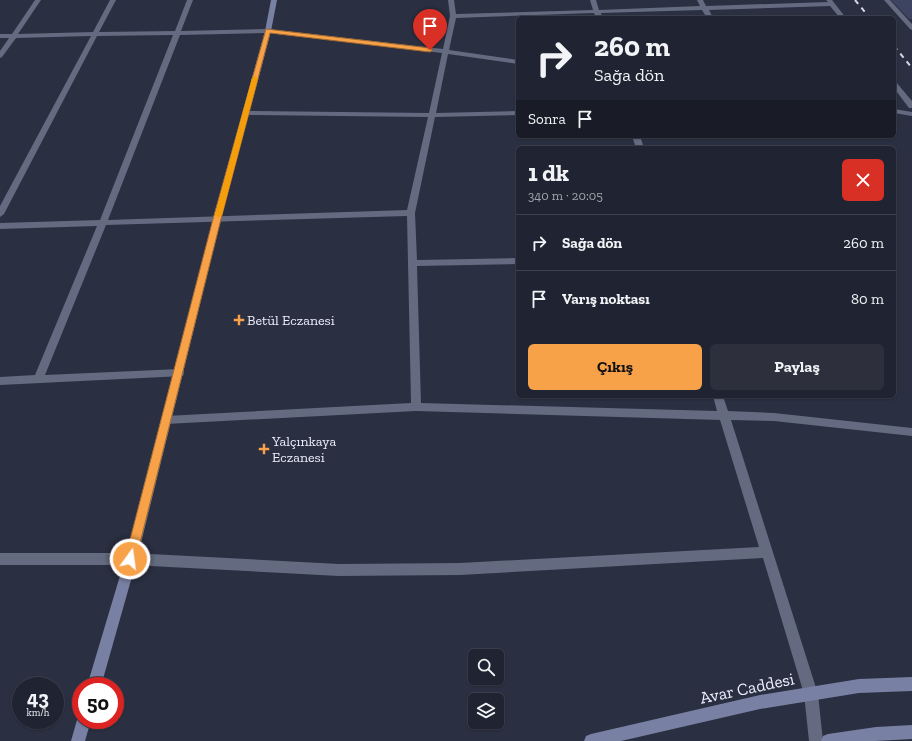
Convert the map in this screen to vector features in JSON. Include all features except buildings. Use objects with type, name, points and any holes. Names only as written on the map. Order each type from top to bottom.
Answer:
[{"type":"main road","points":[[97,677],[130,559],[179,373],[217,219],[268,31],[274,0]]},
{"type":"main road","name":"Avar Caddesi","points":[[591,741],[760,702],[859,686],[912,684]]},
{"type":"main road","points":[[78,741],[81,729]]},
{"type":"main road","points":[[828,741],[876,734],[912,732]]},
{"type":"street","points":[[0,56],[38,0]]},
{"type":"street","points":[[0,214],[112,0]]},
{"type":"street","points":[[38,380],[103,222],[190,0]]},
{"type":"street","points":[[416,407],[412,214],[444,51],[453,16],[451,0]]},
{"type":"street","points":[[593,0],[598,16]]},
{"type":"street","points":[[700,0],[709,16]]},
{"type":"street","points":[[887,0],[912,28]]},
{"type":"street","points":[[453,16],[705,9],[831,2],[842,16]]},
{"type":"street","points":[[0,36],[268,31],[444,51],[516,62]]},
{"type":"street","points":[[896,86],[912,106]]},
{"type":"street","points":[[896,112],[912,114]]},
{"type":"street","points":[[246,113],[431,115],[516,113]]},
{"type":"street","points":[[0,226],[412,214]]},
{"type":"street","points":[[413,264],[516,260]]},
{"type":"street","points":[[0,381],[179,373]]},
{"type":"street","points":[[719,398],[810,694],[816,741]]},
{"type":"street","points":[[166,420],[416,407],[774,417],[912,432]]},
{"type":"street","points":[[0,559],[130,559],[339,570],[460,569],[767,552]]},
{"type":"shaded area","points":[[891,0],[912,0],[912,19],[909,19]]},
{"type":"railway","points":[[855,0],[868,16]]},
{"type":"railway","points":[[896,48],[912,68]]},
{"type":"slow traffic","points":[[218,215],[255,78]]},
{"type":"place","name":"Betül Eczanesi","points":[[239,320]]},
{"type":"place","name":"Yalçınkaya Eczanesi","points":[[264,449]]},
{"type":"route","points":[[130,559],[179,373],[217,219],[268,31],[430,50]]}]
